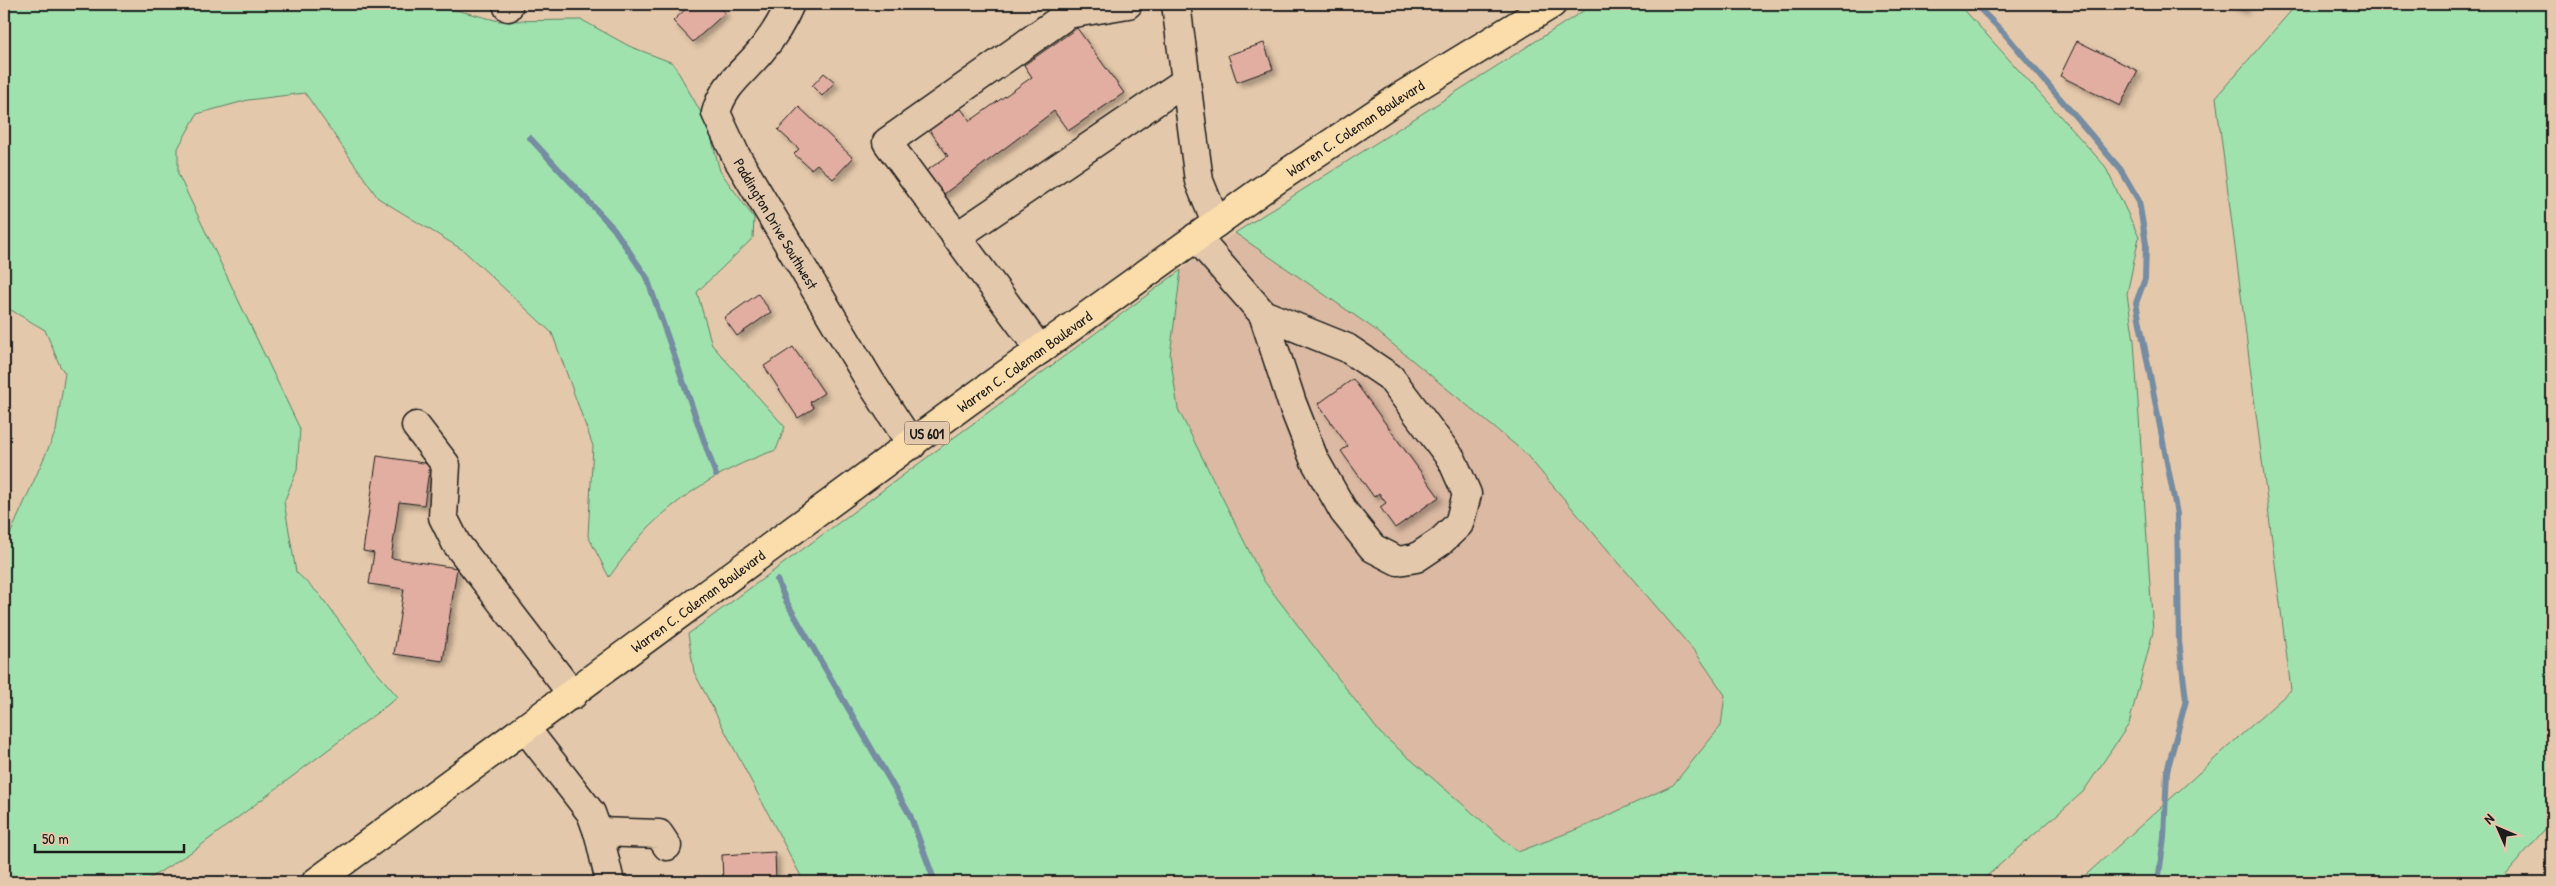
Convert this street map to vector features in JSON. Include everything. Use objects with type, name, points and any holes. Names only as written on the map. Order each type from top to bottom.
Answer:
[{"type":"highway","name":"Warren C. Coleman Boulevard","points":[[316,882],[1206,230],[1400,97],[1552,4]]},
{"type":"street","name":"Paddington Drive Southwest","points":[[790,4],[762,50],[729,83],[719,99],[716,113],[746,173],[870,382],[912,445]]},
{"type":"street","points":[[1040,350],[888,144],[888,140],[1068,14],[1128,4]]},
{"type":"street","points":[[1176,4],[1206,230],[1263,314],[1292,403],[1314,458],[1344,512],[1373,548],[1398,561],[1416,558],[1440,542],[1459,524],[1467,494],[1452,460],[1390,377],[1347,348],[1263,314]]},
{"type":"street","points":[[956,237],[1186,81]]},
{"type":"street","points":[[416,426],[446,465],[443,517],[456,543],[573,695]]},
{"type":"street","points":[[526,729],[591,813],[598,832],[610,882]]},
{"type":"street","points":[[598,832],[658,834],[667,846]]},
{"type":"shaded area","points":[[1235,233],[1373,328],[1524,452],[1696,653],[1725,695],[1721,726],[1673,785],[1588,825],[1518,852],[1380,733],[1264,581],[1178,409],[1170,355],[1181,270]]},
{"type":"green space","points":[[4,4],[405,4],[452,9],[499,21],[582,20],[629,46],[673,63],[708,125],[720,171],[754,218],[753,238],[697,292],[712,345],[785,427],[776,450],[725,472],[678,502],[644,532],[609,577],[588,536],[593,446],[552,333],[463,250],[378,198],[305,93],[248,100],[197,114],[178,148],[178,174],[300,429],[297,470],[284,502],[296,572],[320,595],[373,668],[398,697],[196,849],[144,882],[4,882],[4,548],[56,431],[65,373],[60,366],[45,330],[4,306]]},
{"type":"green space","points":[[1594,4],[1959,4],[2105,166],[2139,237],[2127,294],[2134,341],[2153,632],[2129,724],[2083,792],[1980,882],[804,882],[694,672],[688,634],[1181,270],[1170,355],[1178,409],[1264,581],[1380,733],[1518,852],[1588,825],[1673,785],[1721,726],[1725,695],[1696,653],[1524,452],[1373,328],[1235,233]]},
{"type":"green space","points":[[2297,4],[2552,4],[2552,821],[2499,882],[2078,882],[2291,690],[2216,97]]},
{"type":"building","points":[[691,4],[716,4],[725,13],[693,42],[673,21]]},
{"type":"building","points":[[2229,4],[2246,4],[2243,10]]},
{"type":"building","points":[[1077,28],[1124,93],[1068,131],[1054,111],[940,197],[923,173],[948,156],[928,128],[959,106],[970,121],[1032,77],[1024,65]]},
{"type":"building","points":[[2077,41],[2138,71],[2120,106],[2060,76]]},
{"type":"building","points":[[1264,43],[1273,69],[1237,82],[1228,55]]},
{"type":"building","points":[[824,73],[835,82],[822,96],[812,86]]},
{"type":"building","points":[[799,107],[853,158],[833,179],[817,164],[811,169],[794,154],[799,149],[778,130]]},
{"type":"building","points":[[758,294],[771,312],[737,336],[724,318]]},
{"type":"building","points":[[793,347],[824,393],[810,402],[814,408],[798,418],[764,366]]},
{"type":"building","points":[[1353,379],[1439,497],[1395,528],[1380,507],[1386,503],[1379,493],[1374,497],[1341,451],[1348,446],[1318,404]]},
{"type":"building","points":[[377,456],[430,464],[424,505],[399,502],[391,558],[457,568],[443,661],[394,654],[404,589],[369,584],[374,553],[363,551]]},
{"type":"building","points":[[775,852],[776,882],[723,882],[722,855]]},
{"type":"waterway","points":[[1975,4],[2005,34],[2121,170],[2139,201],[2146,244],[2145,279],[2136,303],[2177,514],[2179,641],[2186,700],[2167,771],[2164,837],[2158,882]]},
{"type":"waterway","points":[[530,138],[614,229],[647,278],[716,475]]},
{"type":"waterway","points":[[777,580],[786,601],[910,815],[935,882]]}]
